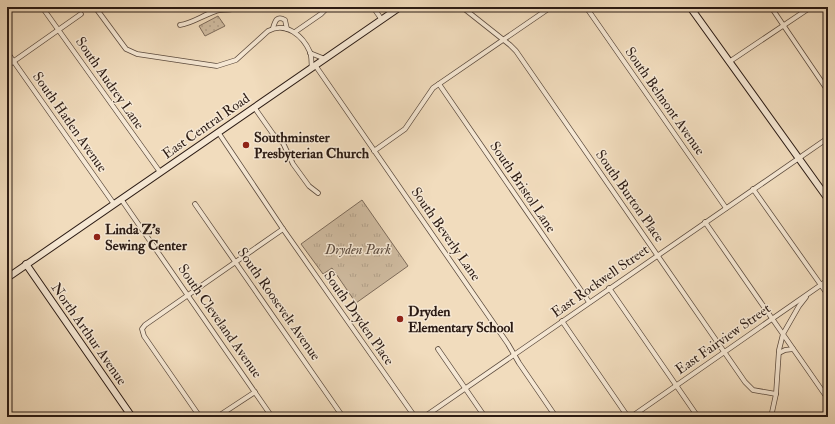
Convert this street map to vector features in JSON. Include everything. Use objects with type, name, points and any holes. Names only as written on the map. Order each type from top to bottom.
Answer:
[{"type":"main road","name":"East Central Road","points":[[7,278],[400,7]]},
{"type":"main road","points":[[690,7],[828,199]]},
{"type":"main road","name":"North Arthur Avenue","points":[[26,264],[132,417]]},
{"type":"street","name":"South Audrey Lane","points":[[42,7],[160,172]]},
{"type":"street","points":[[95,7],[126,49],[142,55],[211,66],[229,63],[240,57],[264,34],[273,28],[288,29],[296,32],[310,53],[313,66]]},
{"type":"street","points":[[180,25],[187,24],[215,11],[231,10],[238,7]]},
{"type":"street","points":[[296,32],[321,14],[328,7]]},
{"type":"street","points":[[373,7],[382,20]]},
{"type":"street","name":"South Burton Place","points":[[462,7],[516,51],[749,386],[753,390],[776,394]]},
{"type":"street","points":[[374,151],[405,129],[430,92],[439,84],[551,7]]},
{"type":"street","name":"South Belmont Avenue","points":[[586,7],[726,208]]},
{"type":"street","points":[[771,7],[828,91]]},
{"type":"street","points":[[729,62],[811,7]]},
{"type":"street","points":[[7,66],[81,14]]},
{"type":"street","points":[[273,28],[275,21],[278,18],[282,18],[287,23],[288,29]]},
{"type":"street","name":"South Hatlen Avenue","points":[[7,52],[114,204]]},
{"type":"street","points":[[310,53],[324,59]]},
{"type":"street","name":"South Beverly Lane","points":[[313,66],[504,337],[556,417]]},
{"type":"street","name":"South Bristol Lane","points":[[439,84],[588,302]]},
{"type":"street","points":[[254,107],[273,134],[283,143],[297,169],[310,186],[318,193]]},
{"type":"street","name":"South Dryden Place","points":[[218,132],[415,417]]},
{"type":"street","name":"East Rockwell Street","points":[[424,417],[588,302],[828,138]]},
{"type":"street","points":[[753,189],[828,295]]},
{"type":"street","name":"South Cleveland Avenue","points":[[121,199],[272,417]]},
{"type":"street","name":"South Roosevelt Avenue","points":[[195,204],[343,417]]},
{"type":"street","points":[[705,222],[828,399]]},
{"type":"street","points":[[200,417],[144,336],[142,329],[145,325],[188,294],[284,229]]},
{"type":"street","name":"East Fairview Street","points":[[631,417],[828,280]]},
{"type":"street","points":[[610,288],[698,417]]},
{"type":"street","points":[[771,417],[776,394],[782,334],[799,306],[810,293]]},
{"type":"street","points":[[562,321],[628,417]]},
{"type":"street","points":[[438,349],[485,417]]},
{"type":"street","points":[[779,353],[788,349],[793,349]]},
{"type":"street","points":[[218,417],[255,392]]},
{"type":"green space","points":[[218,16],[225,26],[205,36],[199,26]]},
{"type":"green space","name":"Dryden Park","points":[[362,200],[408,266],[356,303],[332,268],[323,274],[301,244]]},
{"type":"place","name":"Southminster Presbyterian Church","points":[[246,145]]},
{"type":"place","name":"Linda Z's Sewing Center","points":[[97,237]]},
{"type":"place","name":"Dryden Elementary School","points":[[400,319]]}]
